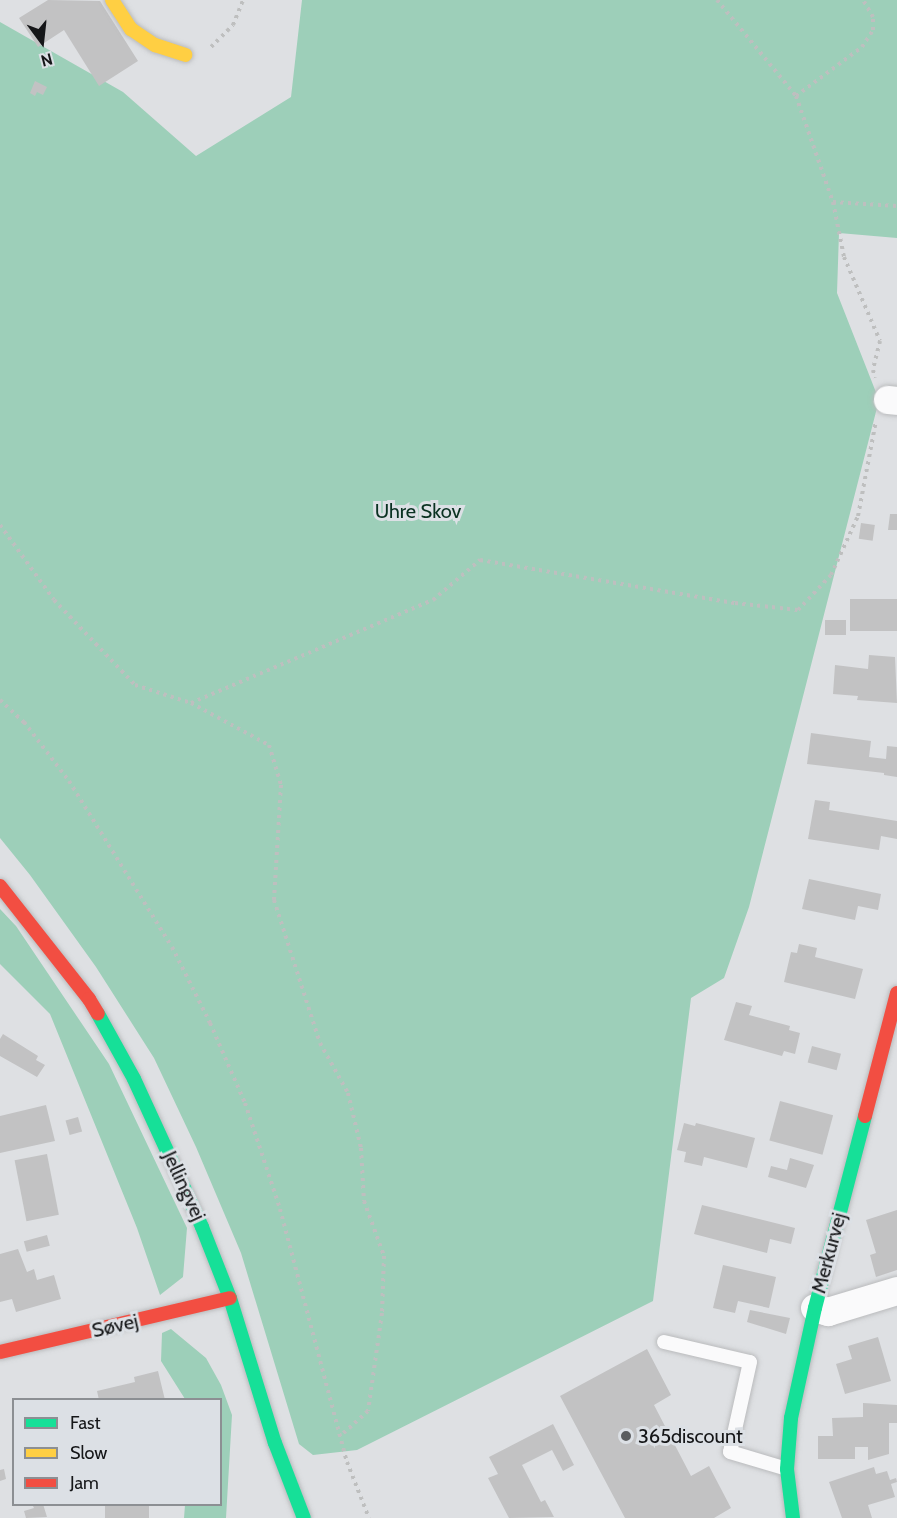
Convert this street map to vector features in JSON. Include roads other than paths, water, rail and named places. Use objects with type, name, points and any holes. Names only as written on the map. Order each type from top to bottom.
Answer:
[{"type":"street","points":[[112,0],[130,29],[155,45],[185,55]]},
{"type":"street","name":"Jellingvej","points":[[0,886],[89,999],[134,1079],[202,1227],[230,1298],[275,1443],[304,1518]]},
{"type":"street","name":"Merkurvej","points":[[793,1518],[787,1469],[791,1418],[815,1308],[897,993]]},
{"type":"street","points":[[815,1308],[828,1312],[897,1291]]},
{"type":"street","name":"Søvej","points":[[0,1352],[230,1298]]},
{"type":"lane","points":[[664,1342],[750,1362],[730,1452],[787,1469]]},
{"type":"place","name":"365discount","points":[[626,1436]]},
{"type":"park label","name":"Uhre Skov","points":[[418,511]]}]
